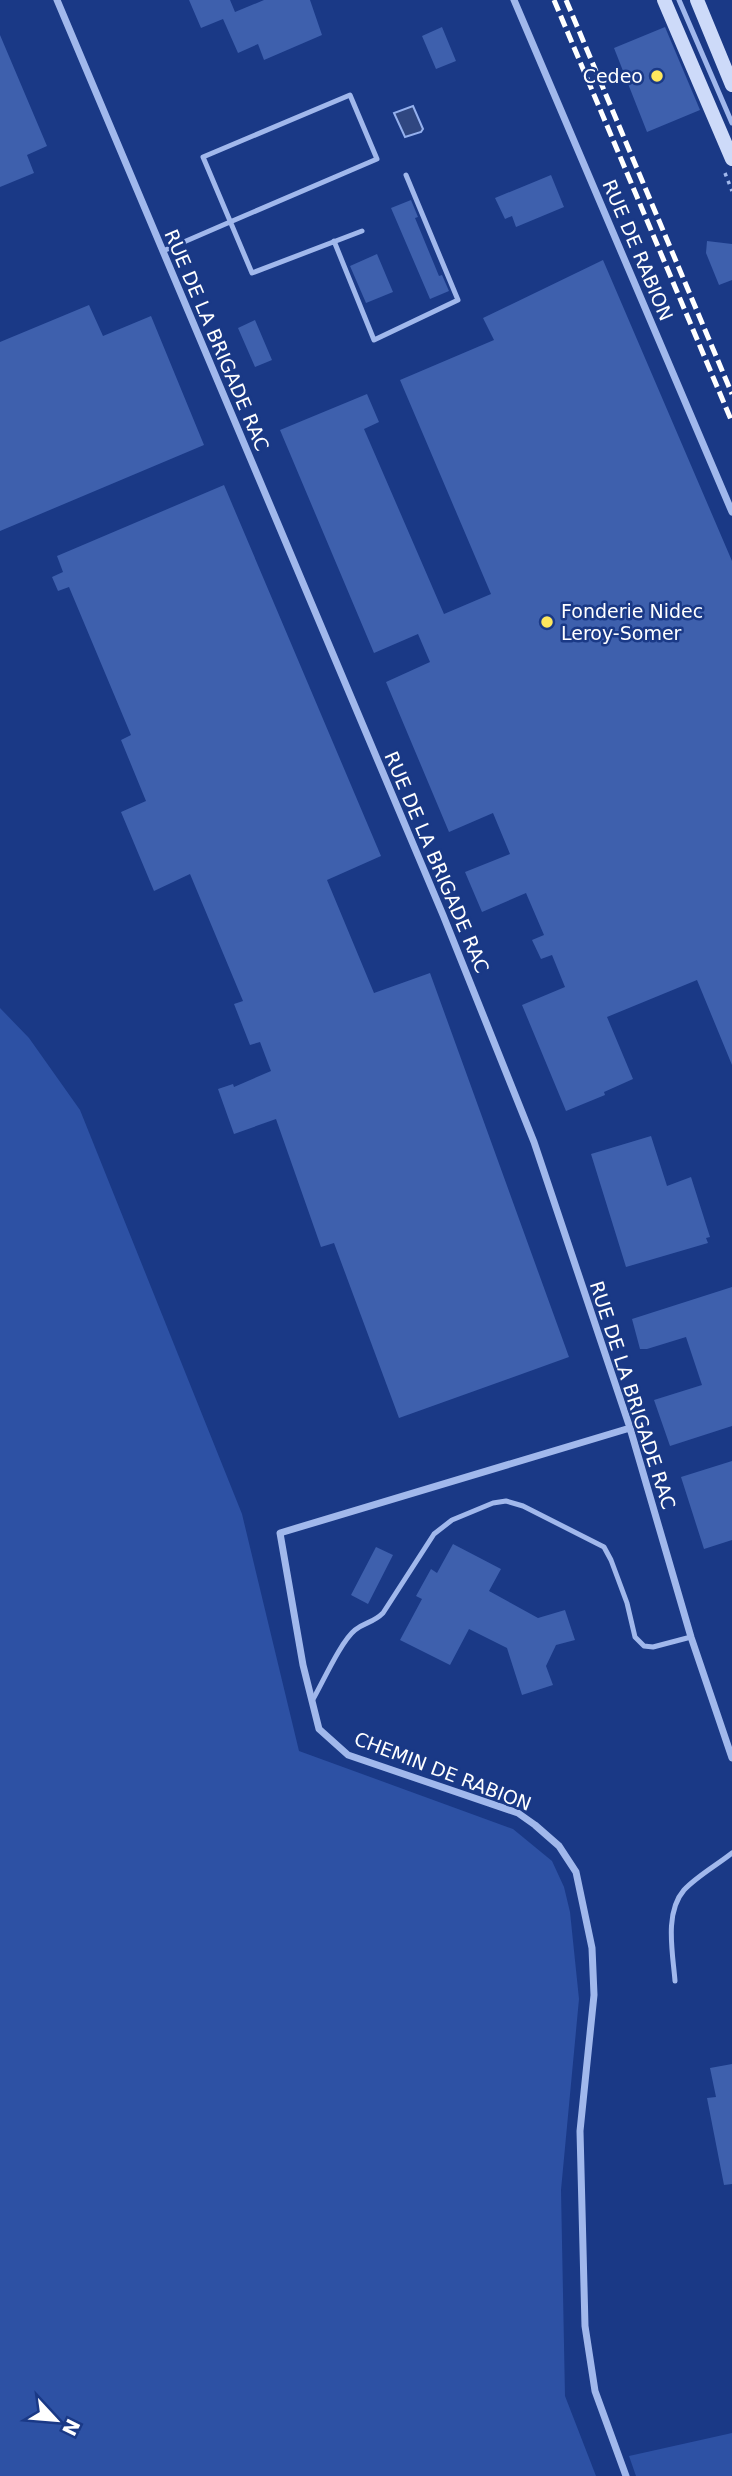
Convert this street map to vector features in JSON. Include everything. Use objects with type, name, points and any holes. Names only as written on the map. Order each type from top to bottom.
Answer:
[{"type":"main road","points":[[664,0],[732,159]]},
{"type":"main road","points":[[697,0],[732,85]]},
{"type":"street","name":"RUE DE LA BRIGADE RAC","points":[[57,0],[438,903],[524,1117],[630,1428],[691,1637],[732,1758]]},
{"type":"street","name":"RUE DE RABION","points":[[514,0],[732,512]]},
{"type":"street","name":"CHEMIN DE RABION","points":[[625,2476],[595,2391],[584,2326],[580,2131],[594,1996],[592,1948],[576,1872],[559,1846],[518,1814],[348,1755],[320,1729],[303,1665],[280,1533],[630,1428]]},
{"type":"lane","points":[[679,0],[732,123]]},
{"type":"lane","points":[[163,251],[230,222],[377,159],[351,95],[203,157],[230,222],[252,273],[362,230]]},
{"type":"lane","points":[[334,241],[374,340],[458,300],[406,175]]},
{"type":"lane","points":[[312,1702],[354,1630],[373,1623],[383,1613],[433,1534],[452,1520],[493,1503],[506,1501],[523,1506],[604,1547],[627,1604],[635,1637],[644,1646],[653,1647],[691,1637]]},
{"type":"lane","points":[[675,1981],[671,1930],[675,1908],[683,1891],[732,1853]]},
{"type":"shaded area","points":[[413,106],[423,129],[405,137],[394,113]]},
{"type":"shaded area","points":[[0,1008],[29,1038],[80,1110],[242,1514],[299,1751],[513,1829],[552,1861],[564,1887],[570,1912],[579,1999],[561,2190],[565,2396],[596,2476],[0,2476]]},
{"type":"shaded area","points":[[732,2433],[732,2476],[636,2476],[629,2456]]},
{"type":"building","points":[[189,0],[230,0],[235,12],[264,0],[310,0],[322,35],[264,60],[258,44],[238,53],[223,19],[201,28]]},
{"type":"building","points":[[442,27],[456,61],[436,69],[422,36]]},
{"type":"building","points":[[665,27],[700,110],[647,132],[614,48]]},
{"type":"building","points":[[0,35],[47,146],[27,155],[34,173],[0,187]]},
{"type":"building","points":[[551,175],[564,207],[516,227],[512,216],[505,219],[495,198]]},
{"type":"building","points":[[411,200],[418,217],[415,218],[439,276],[442,275],[449,291],[430,299],[391,208]]},
{"type":"building","points":[[707,241],[732,244],[732,280],[719,285],[706,253]]},
{"type":"building","points":[[377,254],[393,292],[366,303],[350,266]]},
{"type":"building","name":"Fonderie Nidec Leroy-Somer","points":[[603,260],[732,561],[732,1065],[697,980],[607,1017],[633,1079],[604,1092],[605,1095],[566,1111],[522,1005],[565,987],[552,955],[541,959],[532,940],[544,935],[526,893],[482,912],[465,872],[510,854],[493,813],[449,832],[386,682],[430,662],[418,634],[374,653],[280,430],[367,394],[379,422],[364,429],[444,614],[491,594],[400,380],[494,340],[483,318]]},
{"type":"building","points":[[89,305],[103,336],[151,316],[204,445],[0,531],[0,342]]},
{"type":"building","points":[[255,320],[272,360],[255,367],[238,328]]},
{"type":"building","points":[[224,485],[381,856],[327,880],[374,993],[430,973],[569,1357],[399,1418],[334,1243],[321,1247],[276,1119],[234,1134],[218,1089],[233,1084],[234,1087],[271,1071],[260,1042],[250,1045],[234,1004],[243,1001],[190,874],[154,891],[121,812],[146,801],[121,740],[131,735],[69,587],[58,591],[52,577],[63,572],[57,556]]},
{"type":"building","points":[[651,1136],[667,1186],[691,1177],[710,1237],[706,1238],[708,1243],[626,1267],[591,1154]]},
{"type":"building","points":[[732,1287],[732,1426],[670,1446],[654,1400],[702,1385],[686,1337],[640,1349],[632,1319]]},
{"type":"building","points":[[732,1461],[732,1540],[704,1549],[681,1477]]},
{"type":"building","points":[[453,1544],[501,1569],[489,1591],[538,1618],[565,1610],[575,1640],[556,1645],[546,1666],[553,1685],[522,1695],[507,1648],[469,1629],[450,1665],[400,1640],[422,1599],[416,1596],[431,1569],[437,1573]]},
{"type":"building","points":[[376,1547],[393,1555],[368,1604],[351,1595]]},
{"type":"building","points":[[732,2064],[732,2184],[724,2185],[707,2098],[716,2097],[710,2068]]},
{"type":"railway","points":[[554,0],[732,422]]},
{"type":"railway","points":[[566,0],[732,394]]},
{"type":"place","name":"Cedeo","points":[[657,76]]},
{"type":"place","name":"Fonderie Nidec Leroy-Somer","points":[[547,622]]}]
